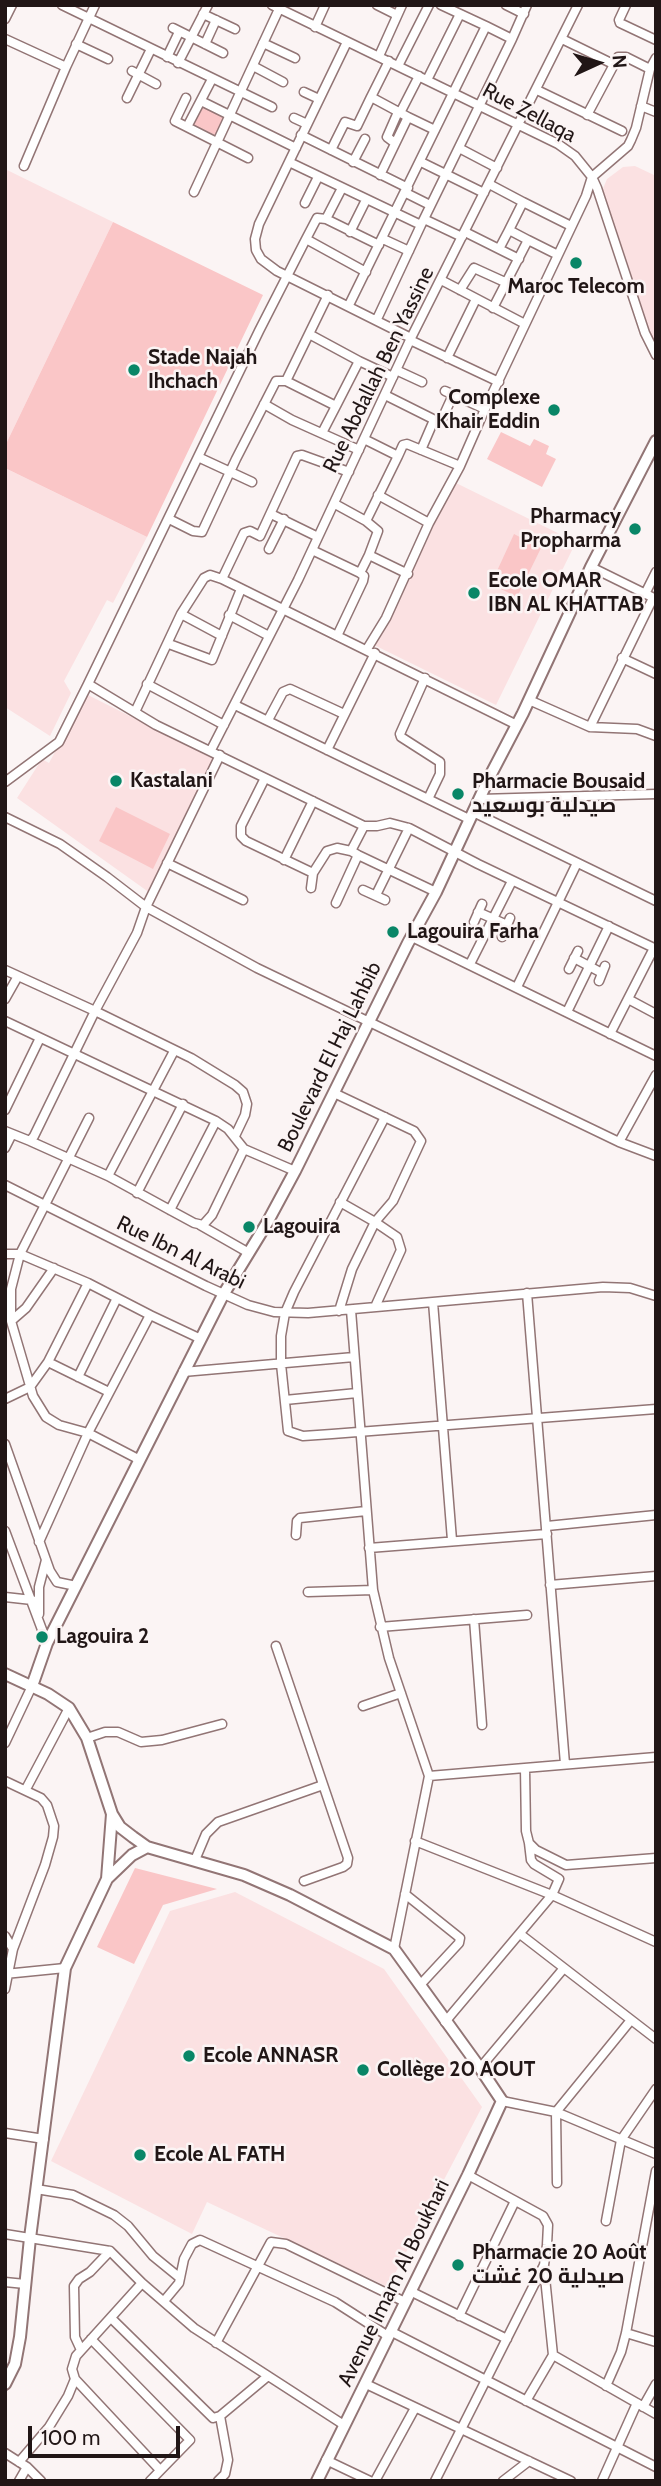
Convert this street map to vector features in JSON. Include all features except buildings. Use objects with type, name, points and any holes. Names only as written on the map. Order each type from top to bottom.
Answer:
[{"type":"street","points":[[5,19],[12,5]]},
{"type":"street","points":[[62,5],[272,107]]},
{"type":"street","points":[[24,166],[95,5]]},
{"type":"street","points":[[178,63],[208,5]]},
{"type":"street","points":[[315,27],[325,5]]},
{"type":"street","points":[[377,5],[397,15]]},
{"type":"street","points":[[379,55],[402,5]]},
{"type":"street","points":[[398,66],[429,5]]},
{"type":"street","points":[[441,5],[512,39]]},
{"type":"street","points":[[377,320],[525,10],[506,5]]},
{"type":"street","name":"Rue Abdallah Ben Yassine","points":[[211,750],[283,610],[411,339],[578,5]]},
{"type":"street","points":[[623,6],[620,23],[656,40]]},
{"type":"street","points":[[194,192],[253,66],[276,7]]},
{"type":"street","name":"Rue Zellaqa","points":[[276,7],[379,55],[566,150],[592,177],[641,324],[656,355]]},
{"type":"street","points":[[203,14],[234,29]]},
{"type":"street","points":[[380,175],[395,143],[387,136],[460,14]]},
{"type":"street","points":[[205,44],[216,20]]},
{"type":"street","points":[[349,305],[486,26]]},
{"type":"street","points":[[167,57],[176,30],[223,53]]},
{"type":"street","points":[[5,39],[66,67]]},
{"type":"street","points":[[562,39],[613,64]]},
{"type":"street","points":[[347,41],[259,224],[255,239],[256,250],[261,259],[287,275],[499,382]]},
{"type":"street","points":[[263,43],[295,58]]},
{"type":"street","points":[[76,44],[108,59]]},
{"type":"street","points":[[127,98],[136,73],[151,49]]},
{"type":"street","points":[[587,115],[618,57],[624,57],[650,69]]},
{"type":"street","points":[[327,750],[429,523],[460,466],[592,177],[628,146],[636,128],[650,69],[656,58]]},
{"type":"street","points":[[331,150],[345,122],[357,126],[389,61]]},
{"type":"street","points":[[253,66],[283,82]]},
{"type":"street","points":[[321,71],[330,76]]},
{"type":"street","points":[[136,73],[156,84]]},
{"type":"street","points":[[187,127],[212,79]]},
{"type":"street","points":[[537,90],[622,131]]},
{"type":"street","points":[[304,93],[319,99]]},
{"type":"street","points":[[248,158],[175,121],[184,96],[296,148]]},
{"type":"street","points":[[371,97],[435,130]]},
{"type":"street","points":[[641,106],[656,112]]},
{"type":"street","points":[[294,118],[307,124]]},
{"type":"street","points":[[301,135],[380,175],[430,205]]},
{"type":"street","points":[[353,162],[365,139]]},
{"type":"street","points":[[459,148],[497,168]]},
{"type":"street","points":[[289,162],[396,213],[463,235],[519,259]]},
{"type":"street","points":[[421,162],[484,193]]},
{"type":"street","points":[[305,203],[318,177]]},
{"type":"street","points":[[489,184],[571,226]]},
{"type":"street","points":[[326,219],[342,188]]},
{"type":"street","points":[[350,232],[366,200]]},
{"type":"street","points":[[499,249],[523,202]]},
{"type":"street","points":[[5,782],[59,742],[317,218],[409,251]]},
{"type":"street","points":[[509,230],[558,255]]},
{"type":"street","points":[[306,239],[366,272]]},
{"type":"street","points":[[493,308],[528,240]]},
{"type":"street","points":[[460,290],[474,268],[507,283]]},
{"type":"street","points":[[441,280],[525,324]]},
{"type":"street","points":[[286,381],[328,295]]},
{"type":"street","points":[[447,358],[476,299]]},
{"type":"street","points":[[309,334],[359,361],[422,382]]},
{"type":"street","points":[[322,433],[359,361]]},
{"type":"street","points":[[169,519],[201,533],[276,381],[286,381],[336,406]]},
{"type":"street","points":[[385,395],[433,420],[442,419],[449,393],[485,409]]},
{"type":"street","points":[[264,404],[359,450]]},
{"type":"street","points":[[421,450],[433,420]]},
{"type":"street","points":[[364,439],[398,456]]},
{"type":"street","name":"Boulevard El Haj Lahbib","points":[[32,1686],[47,1643],[223,1295],[295,1171],[436,892],[591,567],[656,441]]},
{"type":"street","points":[[366,521],[404,444],[460,466]]},
{"type":"street","points":[[260,536],[299,455],[349,472]]},
{"type":"street","points":[[198,457],[252,482]]},
{"type":"street","points":[[378,495],[429,523]]},
{"type":"street","points":[[335,504],[378,531],[360,573]]},
{"type":"street","points":[[271,514],[318,537]]},
{"type":"street","points":[[222,579],[244,533],[250,531],[271,546],[284,519]]},
{"type":"street","points":[[312,550],[360,573],[364,579],[337,635]]},
{"type":"street","points":[[369,555],[408,574]]},
{"type":"street","points":[[591,567],[651,597]]},
{"type":"street","points":[[590,727],[651,597],[656,572]]},
{"type":"street","points":[[135,712],[181,614],[204,578],[213,575],[517,725]]},
{"type":"street","points":[[169,644],[210,661],[241,589]]},
{"type":"street","points":[[181,614],[222,636]]},
{"type":"street","points":[[229,615],[270,636]]},
{"type":"street","points":[[622,657],[656,674]]},
{"type":"street","points":[[425,678],[400,734],[440,762],[440,774],[428,799]]},
{"type":"street","points":[[88,684],[156,725],[364,826],[377,827],[390,823],[409,828],[512,881],[655,947],[610,1034]]},
{"type":"street","points":[[147,684],[224,725]]},
{"type":"street","points":[[268,720],[284,692],[290,689],[344,713]]},
{"type":"street","points":[[529,700],[590,727],[637,729],[656,736]]},
{"type":"street","points":[[235,705],[428,799],[577,863],[656,901]]},
{"type":"street","points":[[30,1141],[137,933],[146,907],[220,755]]},
{"type":"street","points":[[265,778],[241,826],[240,836],[313,873]]},
{"type":"street","points":[[480,799],[656,794]]},
{"type":"street","points":[[284,860],[313,801]]},
{"type":"street","points":[[5,817],[60,844],[146,907],[257,968],[619,1142],[656,1156]]},
{"type":"street","points":[[336,903],[364,826]]},
{"type":"street","points":[[376,895],[409,828]]},
{"type":"street","points":[[311,888],[313,873],[327,851],[337,848],[355,853],[436,892]]},
{"type":"street","points":[[167,863],[243,900]]},
{"type":"street","points":[[517,987],[577,863]]},
{"type":"street","points":[[470,964],[512,881]]},
{"type":"street","points":[[363,890],[385,900]]},
{"type":"street","points":[[474,922],[480,908],[492,919],[508,922],[502,937]]},
{"type":"street","points":[[567,1012],[608,926]]},
{"type":"street","points":[[412,937],[656,1056]]},
{"type":"street","points":[[569,969],[576,955],[602,974]]},
{"type":"street","points":[[646,963],[656,968]]},
{"type":"street","points":[[5,970],[174,1051],[213,1071],[243,1092],[247,1104],[235,1136]]},
{"type":"street","points":[[5,999],[18,976]]},
{"type":"street","points":[[628,999],[656,1014]]},
{"type":"street","points":[[6,1023],[183,1104],[216,1121],[235,1136],[244,1149],[295,1171]]},
{"type":"street","points":[[5,1110],[40,1038]]},
{"type":"street","points":[[108,1176],[174,1051]]},
{"type":"street","points":[[619,1142],[656,1075]]},
{"type":"street","points":[[334,1093],[414,1132],[421,1141],[393,1201],[375,1222],[355,1261],[339,1311]]},
{"type":"street","points":[[138,1193],[183,1104]]},
{"type":"street","points":[[385,1117],[285,1313],[281,1336],[281,1364],[286,1428],[295,1435],[360,1432],[656,1409]]},
{"type":"street","points":[[89,1118],[20,1254],[11,1289],[11,1321],[30,1387],[46,1417],[59,1425],[88,1433],[140,1461]]},
{"type":"street","points":[[170,1210],[216,1121]]},
{"type":"street","points":[[5,1148],[9,1133],[30,1141],[108,1176],[249,1252]]},
{"type":"street","points":[[200,1225],[212,1214],[244,1149]]},
{"type":"street","name":"Rue Ibn Al Arabi","points":[[5,1185],[223,1295],[264,1310],[285,1313],[339,1311],[618,1286],[656,1296]]},
{"type":"street","points":[[340,1202],[397,1237],[401,1250],[375,1307]]},
{"type":"street","points":[[5,1254],[20,1254],[54,1268],[201,1339]]},
{"type":"street","points":[[11,1321],[31,1301],[54,1268]]},
{"type":"street","points":[[5,1399],[30,1387],[47,1362],[88,1283]]},
{"type":"street","points":[[527,1293],[565,1764]]},
{"type":"street","points":[[78,1377],[117,1298]]},
{"type":"street","points":[[433,1302],[452,1540]]},
{"type":"street","points":[[351,1310],[373,1590],[380,1627],[429,1776],[394,1949]]},
{"type":"street","points":[[39,1542],[88,1433],[150,1315]]},
{"type":"street","points":[[183,1372],[355,1357]]},
{"type":"street","points":[[47,1362],[109,1392]]},
{"type":"street","points":[[285,1400],[357,1393]]},
{"type":"street","points":[[5,1444],[39,1542],[57,1583],[76,1586]]},
{"type":"street","points":[[296,1535],[297,1521],[300,1518],[366,1511]]},
{"type":"street","points":[[369,1548],[656,1516]]},
{"type":"street","points":[[5,1531],[47,1643]]},
{"type":"street","points":[[39,1620],[39,1587],[46,1560]]},
{"type":"street","points":[[550,1585],[656,1576]]},
{"type":"street","points":[[307,1592],[373,1590]]},
{"type":"street","points":[[5,1597],[32,1600]]},
{"type":"street","points":[[380,1627],[527,1615]]},
{"type":"street","points":[[474,1619],[482,1725]]},
{"type":"street","points":[[276,1646],[348,1858],[347,1864],[304,1881]]},
{"type":"street","points":[[7,1678],[32,1686],[69,1708],[87,1738],[112,1814],[120,1827],[147,1846],[244,1875],[290,1895],[394,1949],[502,2101],[556,2112],[656,2154]]},
{"type":"street","points":[[5,1744],[32,1686]]},
{"type":"street","points":[[363,1706],[401,1693]]},
{"type":"street","points":[[26,1790],[69,1708]]},
{"type":"street","points":[[87,1738],[105,1732],[118,1732],[141,1742],[162,1740],[222,1724]]},
{"type":"street","points":[[429,1776],[656,1757]]},
{"type":"street","points":[[525,1768],[526,1831],[531,1860],[559,1879]]},
{"type":"street","points":[[5,1781],[36,1794],[47,1805],[54,1826],[45,1865],[13,1949],[5,1989]]},
{"type":"street","points":[[195,1860],[206,1835],[218,1822],[323,1785]]},
{"type":"street","points":[[5,2384],[18,2351],[65,1968],[107,1879],[112,1814]]},
{"type":"street","points":[[415,1841],[552,1895],[656,1942]]},
{"type":"street","points":[[528,1843],[566,1865],[656,1858]]},
{"type":"street","points":[[107,1879],[132,1855],[147,1846]]},
{"type":"street","points":[[445,2022],[552,1895],[566,1865]]},
{"type":"street","points":[[405,1894],[460,1938],[459,1943],[420,1985]]},
{"type":"street","points":[[520,1934],[656,2039]]},
{"type":"street","points":[[5,1937],[13,1949]]},
{"type":"street","points":[[6,1974],[65,1968]]},
{"type":"street","points":[[480,2068],[564,1968]]},
{"type":"street","points":[[557,2183],[556,2112],[631,2020]]},
{"type":"street","points":[[606,2221],[621,2140],[656,2090]]},
{"type":"street","name":"Avenue Imam Al Boukhari","points":[[317,2481],[502,2101]]},
{"type":"street","points":[[5,2133],[44,2140]]},
{"type":"street","points":[[606,2385],[621,2352],[626,2333],[656,2171]]},
{"type":"street","points":[[468,2175],[543,2216],[547,2221],[544,2265],[553,2355],[526,2401]]},
{"type":"street","points":[[36,2189],[73,2195],[114,2215],[128,2226],[153,2256],[180,2278]]},
{"type":"street","points":[[459,2316],[515,2201]]},
{"type":"street","points":[[5,2234],[110,2251],[142,2283],[216,2343],[344,2425]]},
{"type":"street","points":[[164,2301],[175,2288],[184,2259],[195,2241],[206,2242],[335,2302],[389,2334],[656,2467]]},
{"type":"street","points":[[216,2343],[268,2244],[276,2241],[459,2316],[507,2339]]},
{"type":"street","points":[[81,2350],[75,2337],[74,2286],[110,2251]]},
{"type":"street","points":[[435,2481],[544,2265]]},
{"type":"street","points":[[5,2282],[25,2284]]},
{"type":"street","points":[[19,2481],[23,2465],[68,2396],[75,2379],[73,2361],[142,2283]]},
{"type":"street","points":[[111,2318],[213,2418],[220,2416],[268,2376]]},
{"type":"street","points":[[626,2333],[656,2342]]},
{"type":"street","points":[[91,2339],[190,2440],[150,2481]]},
{"type":"street","points":[[553,2355],[656,2414]]},
{"type":"street","points":[[75,2379],[160,2470]]},
{"type":"street","points":[[366,2384],[571,2481]]},
{"type":"street","points":[[603,2481],[640,2405],[656,2384]]},
{"type":"street","points":[[326,2460],[373,2481],[415,2408]]},
{"type":"street","points":[[218,2481],[225,2474],[228,2460],[220,2416]]},
{"type":"street","points":[[5,2453],[41,2481]]},
{"type":"street","points":[[503,2481],[530,2461]]},
{"type":"shaded area","points":[[202,106],[226,117],[217,136],[192,124]]},
{"type":"shaded area","points":[[635,166],[656,176],[656,344],[647,329],[602,191],[607,179],[623,167]]},
{"type":"shaded area","points":[[5,169],[113,222],[5,446]]},
{"type":"shaded area","name":"Stade Najah Ihchach","points":[[113,222],[263,295],[147,537],[5,468],[5,446]]},
{"type":"shaded area","points":[[501,432],[530,446],[534,439],[549,446],[546,454],[556,459],[542,487],[487,459]]},
{"type":"shaded area","points":[[5,468],[147,537],[113,603],[107,600],[64,681],[71,693],[50,736],[5,707]]},
{"type":"shaded area","name":"Ecole OMAR IBN AL KHATTAB","points":[[454,482],[576,542],[496,705],[372,644]]},
{"type":"shaded area","points":[[514,534],[541,548],[517,597],[491,584]]},
{"type":"shaded area","name":"Kastalani","points":[[86,694],[215,759],[150,893],[17,798],[42,759],[49,763]]},
{"type":"shaded area","points":[[116,807],[170,834],[153,869],[99,841]]},
{"type":"shaded area","points":[[135,1868],[217,1889],[163,1905],[134,1964],[97,1947]]},
{"type":"shaded area","name":"Collège 20 AOUT","points":[[235,1892],[384,1969],[482,2107],[388,2287],[207,2202],[192,2234],[51,2161],[170,1911]]},
{"type":"place","name":"Maroc Telecom","points":[[576,263]]},
{"type":"place","name":"Stade Najah Ihchach","points":[[134,370]]},
{"type":"place","name":"Complexe Khair Eddin","points":[[554,410]]},
{"type":"place","name":"Pharmacy Propharma","points":[[635,529]]},
{"type":"place","name":"Ecole OMAR IBN AL KHATTAB","points":[[474,593]]},
{"type":"place","name":"Kastalani","points":[[116,781]]},
{"type":"place","name":"Pharmacie Bousaid صيدلية بوسعيد","points":[[458,794]]},
{"type":"place","name":"Lagouira Farha","points":[[393,932]]},
{"type":"place","name":"Lagouira","points":[[249,1227]]},
{"type":"place","name":"Lagouira 2","points":[[42,1637]]},
{"type":"place","name":"Ecole ANNASR","points":[[189,2056]]},
{"type":"place","name":"Collège 20 AOUT","points":[[363,2070]]},
{"type":"place","name":"Ecole AL FATH","points":[[140,2155]]},
{"type":"place","name":"Pharmacie 20 Août صيدلية 20 غشت","points":[[458,2265]]}]
